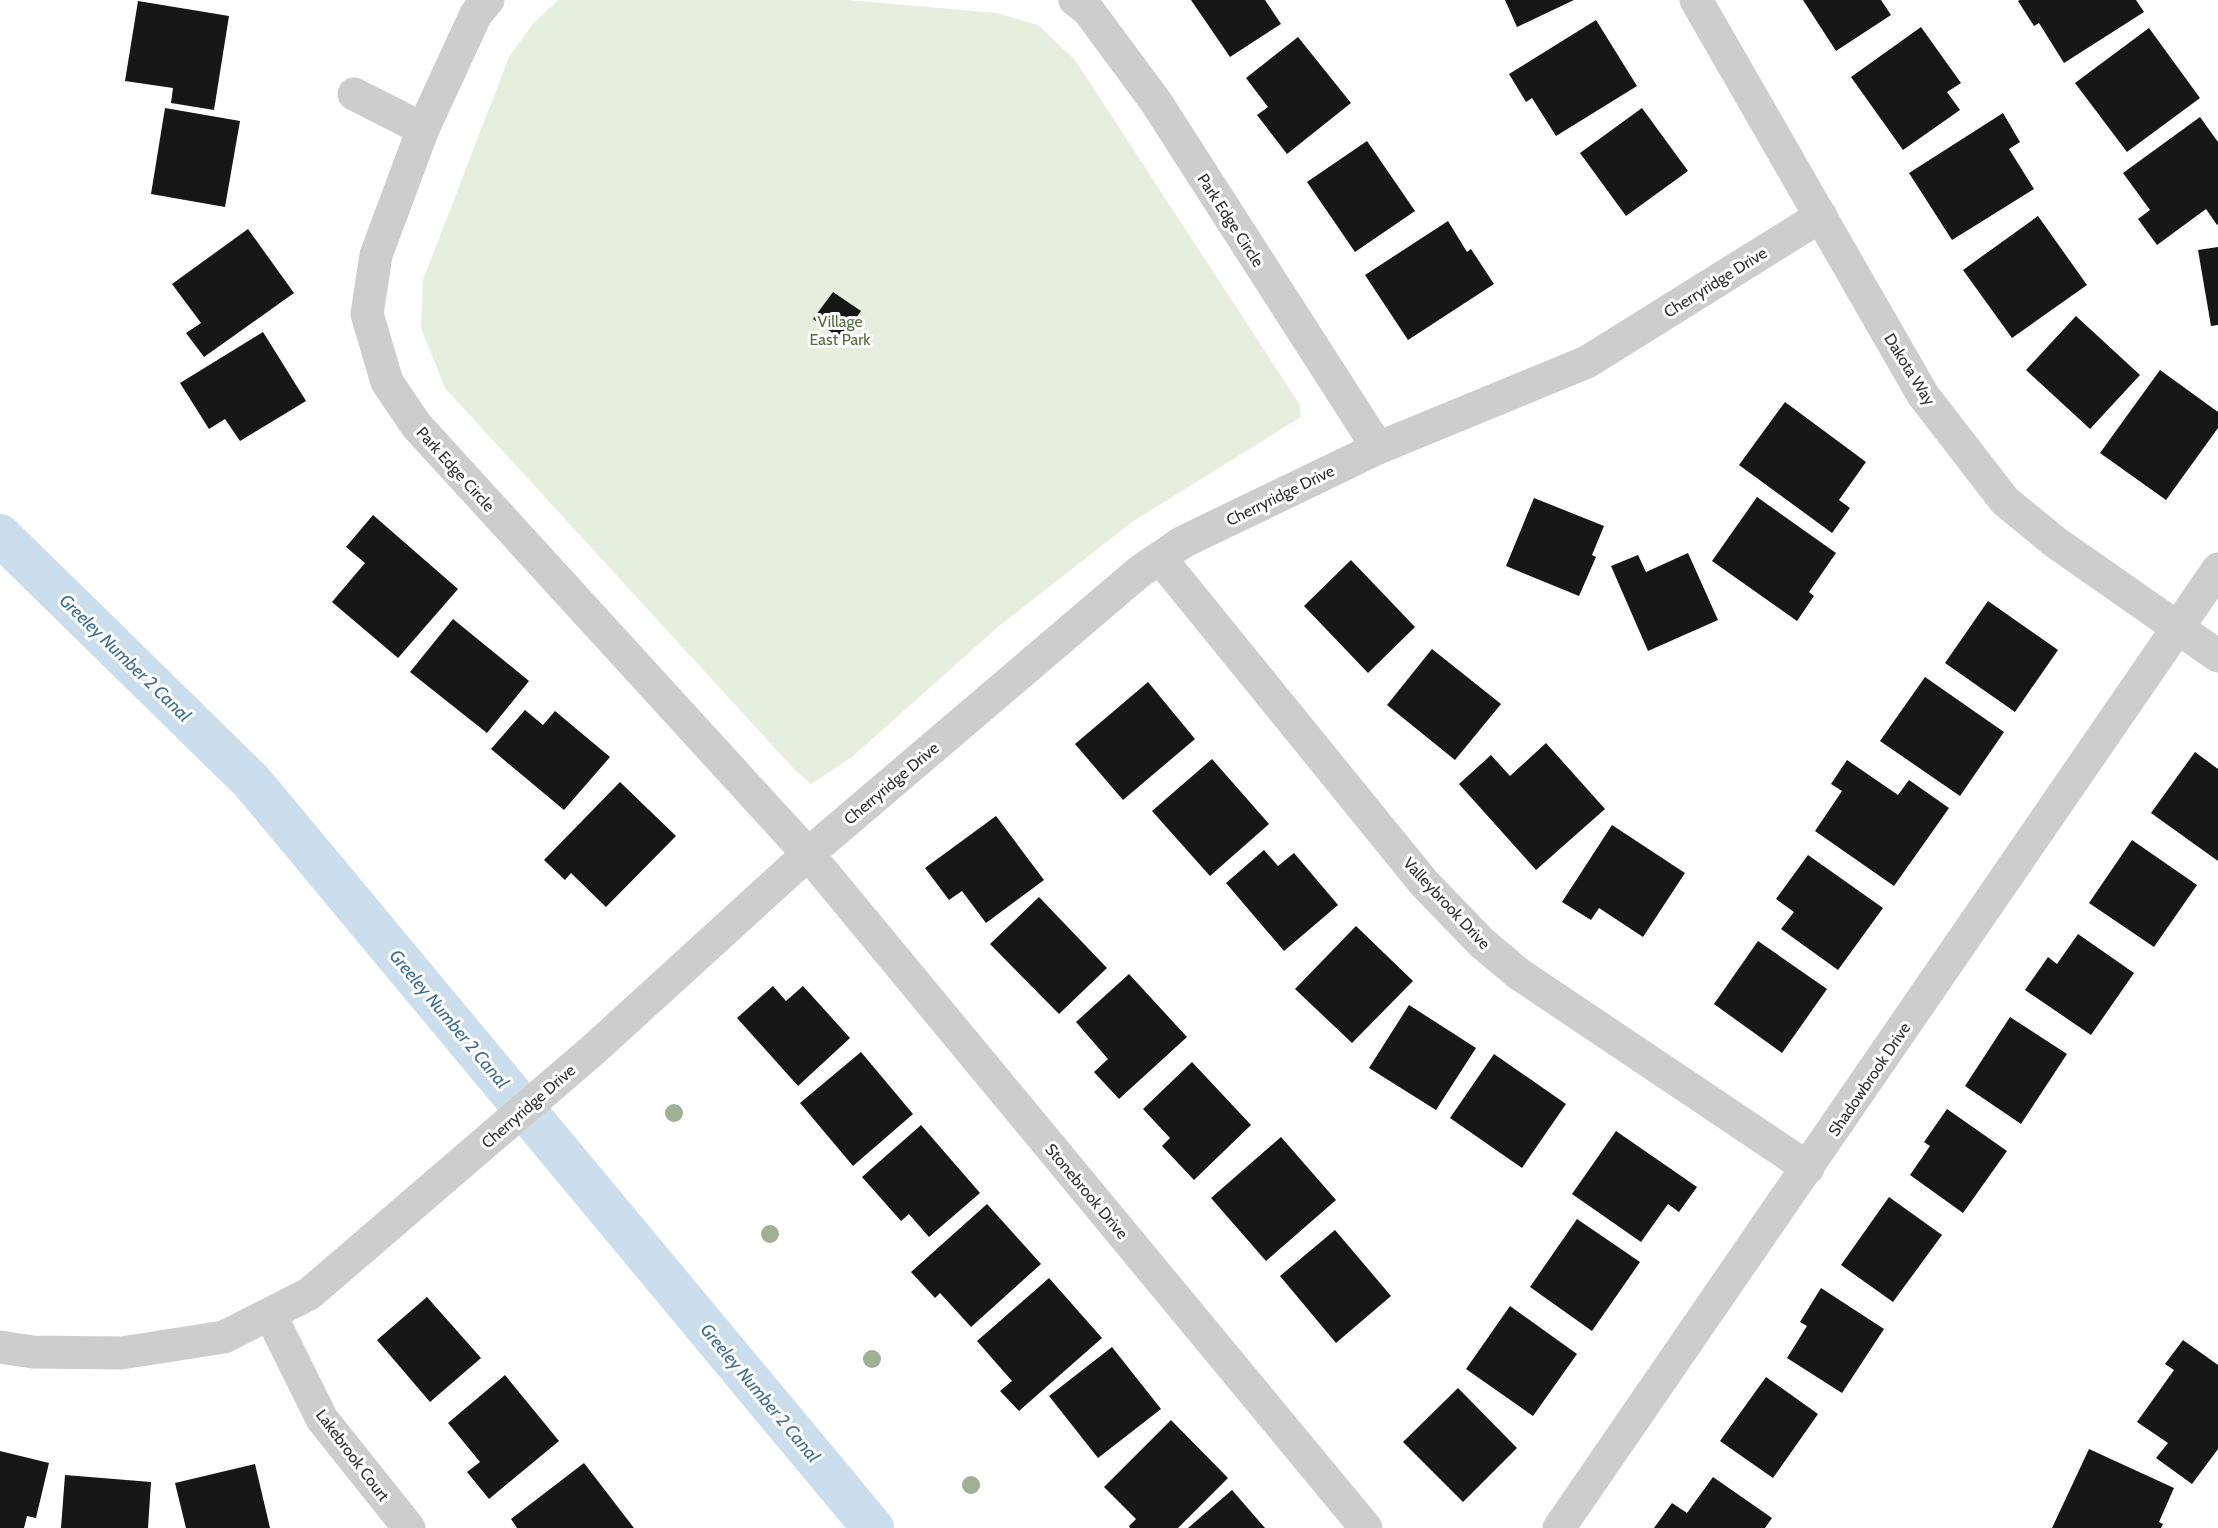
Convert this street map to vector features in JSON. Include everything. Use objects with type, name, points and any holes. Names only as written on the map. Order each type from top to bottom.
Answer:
[{"type":"street","name":"Park Edge Circle","points":[[488,0],[476,14],[423,129],[376,255],[367,314],[387,382],[416,425],[808,854]]},
{"type":"street","name":"Park Edge Circle","points":[[1075,0],[1088,10],[1156,102],[1378,448]]},
{"type":"street","name":"Dakota Way","points":[[1696,0],[1923,395],[2005,501],[2055,542],[2218,656]]},
{"type":"street","points":[[354,94],[423,129]]},
{"type":"street","name":"Cherryridge Drive","points":[[0,1347],[33,1352],[121,1353],[224,1337],[309,1294],[572,1069],[808,854],[1139,572],[1183,542],[1378,448],[1587,362],[1821,216]]},
{"type":"street","name":"Valleybrook Drive","points":[[1160,558],[1424,883],[1482,943],[1519,974],[1808,1168]]},
{"type":"street","name":"Shadowbrook Drive","points":[[1559,1528],[2218,569]]},
{"type":"street","name":"Stonebrook Drive","points":[[808,854],[1366,1528]]},
{"type":"street","name":"Lakebrook Court","points":[[270,1314],[322,1419],[409,1528]]},
{"type":"green space","name":"Village East Park","points":[[558,0],[848,0],[997,13],[1038,25],[1075,60],[1300,405],[1301,417],[1132,522],[999,626],[852,757],[811,784],[794,769],[445,388],[421,328],[423,280],[509,57],[532,25]]},
{"type":"building","points":[[1191,0],[1265,0],[1281,24],[1230,57]]},
{"type":"building","points":[[1505,0],[1574,0],[1517,27]]},
{"type":"building","points":[[1803,0],[1881,0],[1891,15],[1836,51]]},
{"type":"building","points":[[2136,0],[2144,12],[2064,63],[2039,23],[2034,26],[2018,1]]},
{"type":"building","points":[[138,1],[229,16],[214,110],[171,103],[173,88],[125,81]]},
{"type":"building","points":[[1596,20],[1637,86],[1556,136],[1532,98],[1526,102],[1509,74]]},
{"type":"building","points":[[1921,27],[1961,83],[1947,92],[1960,110],[1903,150],[1851,77]]},
{"type":"building","points":[[2149,28],[2200,98],[2127,152],[2075,83]]},
{"type":"building","points":[[1298,37],[1351,103],[1287,154],[1257,115],[1268,107],[1246,78]]},
{"type":"building","points":[[165,108],[240,121],[225,207],[151,194]]},
{"type":"building","points":[[1642,108],[1688,171],[1626,216],[1580,153]]},
{"type":"building","points":[[2003,113],[2020,142],[2009,149],[2034,189],[1952,240],[1909,173]]},
{"type":"building","points":[[2200,117],[2218,142],[2218,224],[2206,209],[2157,245],[2138,219],[2150,210],[2123,173]]},
{"type":"building","points":[[1367,141],[1415,211],[1355,252],[1307,182]]},
{"type":"building","points":[[2038,216],[2087,285],[2012,338],[1963,270]]},
{"type":"building","points":[[1448,221],[1467,252],[1471,249],[1494,284],[1408,340],[1365,275]]},
{"type":"building","points":[[248,229],[294,293],[204,357],[186,333],[201,323],[172,284]]},
{"type":"building","points":[[2218,247],[2218,325],[2211,326],[2198,250]]},
{"type":"building","points":[[833,292],[861,311],[841,339],[813,319]]},
{"type":"building","points":[[2076,316],[2140,375],[2090,429],[2026,370]]},
{"type":"building","points":[[263,332],[306,401],[240,441],[225,419],[209,429],[180,383]]},
{"type":"building","points":[[2160,370],[2218,412],[2218,428],[2166,500],[2100,453]]},
{"type":"building","points":[[1785,402],[1866,462],[1839,500],[1850,508],[1832,533],[1739,465]]},
{"type":"building","points":[[1757,497],[1836,553],[1809,592],[1814,596],[1797,621],[1712,561]]},
{"type":"building","points":[[1534,498],[1604,526],[1592,555],[1596,557],[1579,596],[1506,566]]},
{"type":"building","points":[[373,515],[458,589],[398,658],[332,602],[365,563],[346,547]]},
{"type":"building","points":[[1688,553],[1718,620],[1648,651],[1611,566],[1638,555],[1646,572]]},
{"type":"building","points":[[1351,560],[1415,627],[1368,673],[1304,606]]},
{"type":"building","points":[[1988,601],[2058,650],[2015,712],[1945,663]]},
{"type":"building","points":[[453,619],[529,681],[487,733],[410,672]]},
{"type":"building","points":[[1432,649],[1501,704],[1455,760],[1387,705]]},
{"type":"building","points":[[1925,677],[2004,732],[1960,796],[1880,741]]},
{"type":"building","points":[[1148,682],[1195,739],[1123,800],[1075,744]]},
{"type":"building","points":[[525,710],[543,725],[555,711],[610,757],[564,810],[491,749]]},
{"type":"building","points":[[1546,743],[1605,809],[1536,870],[1459,784],[1491,755],[1510,776]]},
{"type":"building","points":[[2195,752],[2218,769],[2218,861],[2151,813]]},
{"type":"building","points":[[1212,759],[1269,824],[1210,876],[1152,811]]},
{"type":"building","points":[[1847,760],[1898,795],[1909,780],[1949,808],[1894,886],[1815,831],[1842,791],[1831,784]]},
{"type":"building","points":[[620,782],[676,836],[606,907],[571,873],[565,880],[544,860]]},
{"type":"building","points":[[996,816],[1044,880],[986,923],[962,891],[949,900],[925,868]]},
{"type":"building","points":[[1612,825],[1685,873],[1643,937],[1599,908],[1591,920],[1562,902]]},
{"type":"building","points":[[2132,840],[2197,885],[2154,947],[2089,903]]},
{"type":"building","points":[[1264,850],[1278,866],[1294,853],[1338,905],[1284,951],[1226,883]]},
{"type":"building","points":[[1808,855],[1883,908],[1838,970],[1781,929],[1794,912],[1776,899]]},
{"type":"building","points":[[1039,897],[1107,968],[1059,1014],[990,944]]},
{"type":"building","points":[[1356,926],[1413,981],[1352,1043],[1295,989]]},
{"type":"building","points":[[2078,934],[2134,973],[2091,1035],[2025,990],[2048,957],[2057,964]]},
{"type":"building","points":[[1758,941],[1827,989],[1782,1053],[1714,1004]]},
{"type":"building","points":[[1129,974],[1187,1037],[1119,1099],[1094,1072],[1108,1059],[1076,1022]]},
{"type":"building","points":[[773,986],[786,1001],[803,986],[850,1038],[798,1086],[737,1018]]},
{"type":"building","points":[[1409,1005],[1476,1048],[1436,1110],[1369,1068]]},
{"type":"building","points":[[2010,1017],[2067,1054],[2021,1124],[1965,1086]]},
{"type":"building","points":[[861,1052],[913,1114],[853,1166],[800,1103]]},
{"type":"building","points":[[1494,1054],[1566,1104],[1522,1168],[1450,1118]]},
{"type":"building","points":[[1192,1062],[1251,1125],[1194,1180],[1162,1146],[1170,1138],[1143,1109]]},
{"type":"building","points":[[1947,1109],[2007,1151],[1963,1213],[1910,1175],[1930,1146],[1924,1142]]},
{"type":"building","points":[[921,1125],[980,1193],[929,1237],[909,1214],[901,1221],[862,1177]]},
{"type":"building","points":[[1616,1131],[1697,1187],[1679,1212],[1668,1204],[1641,1242],[1572,1194]]},
{"type":"building","points":[[1281,1137],[1336,1200],[1266,1261],[1211,1198]]},
{"type":"building","points":[[1889,1197],[1942,1235],[1893,1302],[1841,1265]]},
{"type":"building","points":[[987,1204],[1041,1264],[971,1327],[940,1293],[935,1298],[911,1272]]},
{"type":"building","points":[[1577,1219],[1640,1262],[1592,1331],[1530,1287]]},
{"type":"building","points":[[1335,1230],[1391,1296],[1336,1343],[1280,1276]]},
{"type":"building","points":[[1049,1278],[1102,1338],[1019,1411],[1000,1391],[1012,1381],[977,1341]]},
{"type":"building","points":[[1821,1288],[1884,1329],[1842,1393],[1787,1358],[1807,1326],[1800,1322]]},
{"type":"building","points":[[427,1297],[481,1358],[430,1402],[377,1340]]},
{"type":"building","points":[[1510,1306],[1577,1354],[1533,1416],[1466,1369]]},
{"type":"building","points":[[2183,1340],[2218,1365],[2218,1449],[2192,1484],[2156,1458],[2168,1443],[2137,1422],[2174,1370],[2165,1364]]},
{"type":"building","points":[[1112,1347],[1161,1409],[1098,1458],[1049,1396]]},
{"type":"building","points":[[505,1375],[559,1441],[489,1499],[467,1472],[480,1462],[448,1423]]},
{"type":"building","points":[[1766,1377],[1818,1414],[1773,1478],[1720,1441]]},
{"type":"building","points":[[1458,1388],[1517,1448],[1463,1502],[1403,1442]]},
{"type":"building","points":[[1171,1420],[1228,1478],[1178,1528],[1130,1528],[1129,1526],[1136,1519],[1104,1487]]},
{"type":"building","points":[[2089,1449],[2174,1488],[2159,1522],[2163,1524],[2161,1528],[2052,1528]]},
{"type":"building","points":[[0,1451],[49,1463],[36,1518],[27,1516],[24,1528],[0,1528]]},
{"type":"building","points":[[584,1463],[634,1528],[517,1528],[511,1519]]},
{"type":"building","points":[[255,1464],[270,1528],[186,1528],[175,1483]]},
{"type":"building","points":[[65,1475],[151,1482],[148,1528],[61,1528]]},
{"type":"building","points":[[1713,1477],[1772,1518],[1765,1528],[1654,1528],[1672,1503],[1687,1513]]},
{"type":"building","points":[[1232,1490],[1265,1528],[1188,1528]]},
{"type":"waterway","name":"Greeley Number 2 Canal","points":[[0,535],[252,782],[873,1528]]}]
